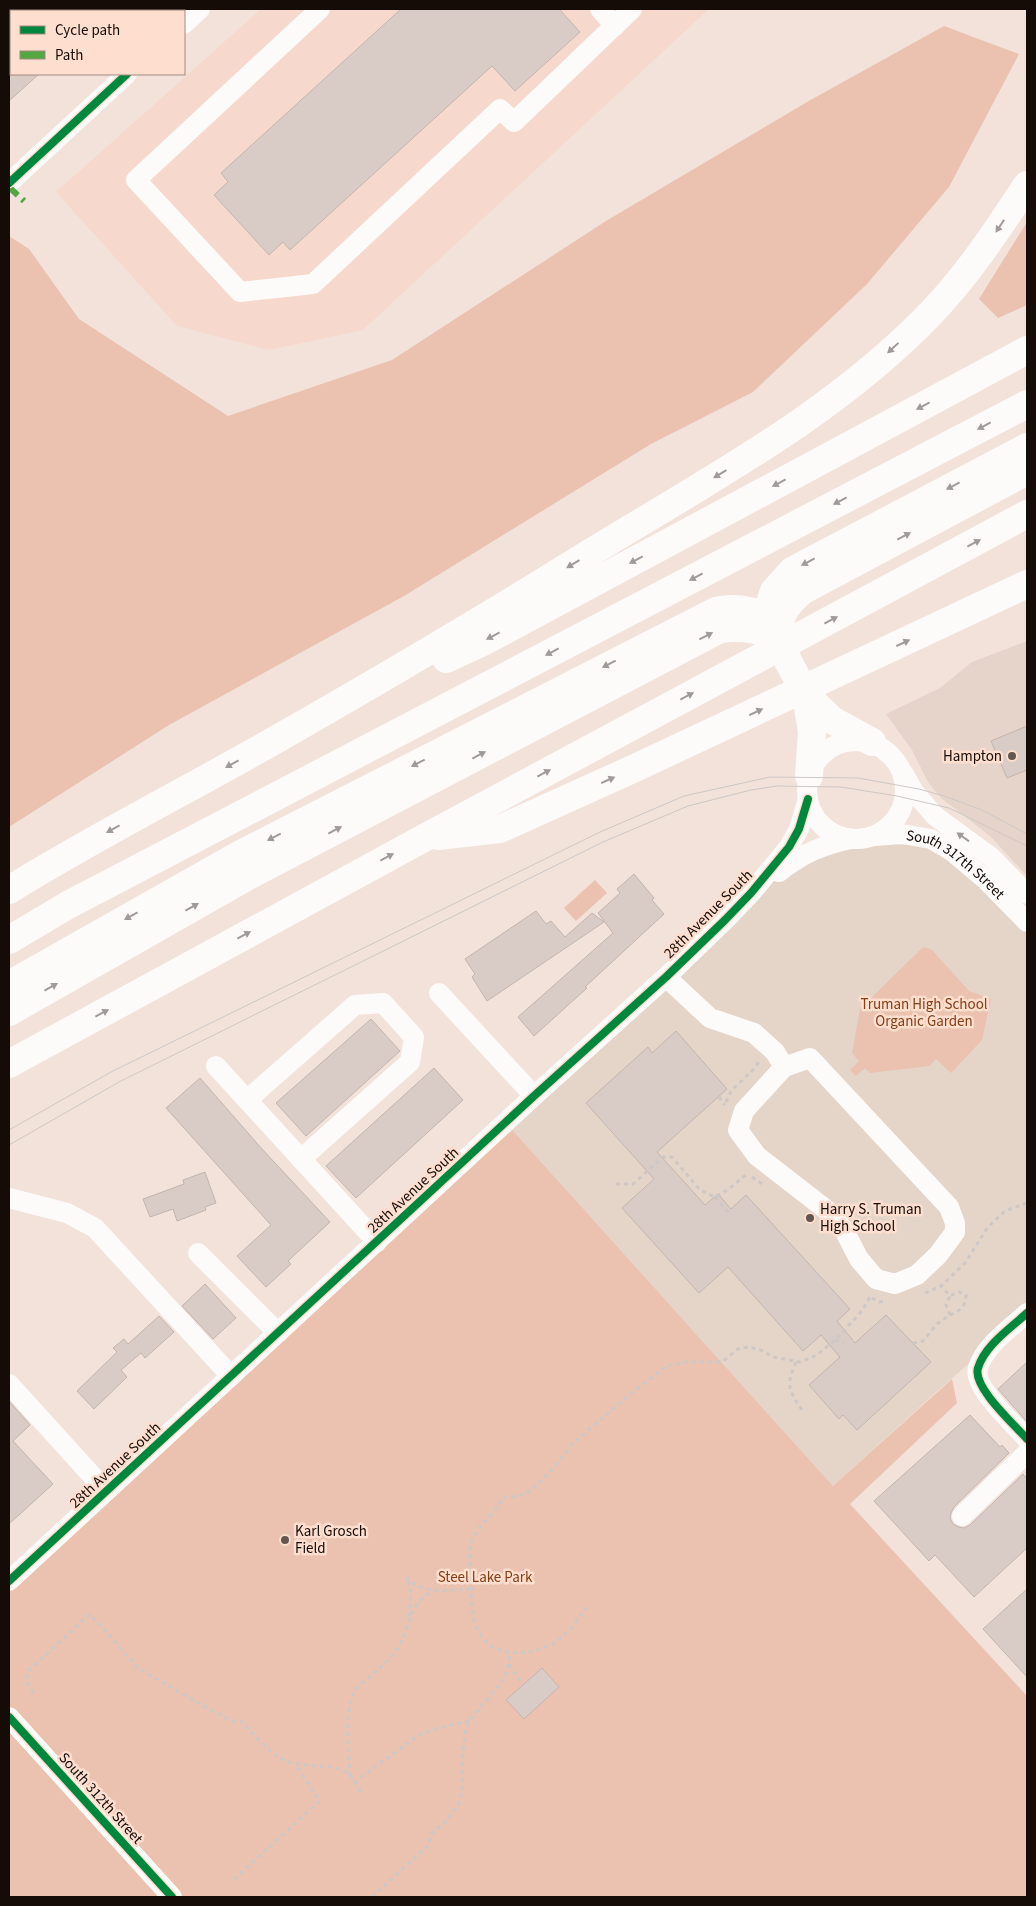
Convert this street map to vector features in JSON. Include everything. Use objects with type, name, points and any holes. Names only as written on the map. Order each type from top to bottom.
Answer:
[{"type":"highway","points":[[9,890],[70,853],[274,740],[475,624],[734,466],[840,394],[890,351],[933,310],[997,232],[1027,186]]},
{"type":"highway","points":[[274,740],[485,641],[1027,350]]},
{"type":"highway","points":[[9,940],[68,905],[1027,404]]},
{"type":"highway","points":[[9,985],[240,855],[658,650],[720,629],[737,627],[765,633],[779,623],[785,608],[792,599],[856,549],[1027,447]]},
{"type":"highway","points":[[856,549],[1027,471]]},
{"type":"highway","points":[[9,1064],[424,838],[1027,514]]},
{"type":"highway","points":[[424,838],[500,829],[635,768],[1027,584]]},
{"type":"highway","points":[[771,629],[822,726],[808,788]]},
{"type":"highway","points":[[9,1012],[248,876],[658,650]]},
{"type":"highway","points":[[822,726],[872,742]]},
{"type":"street","points":[[185,23],[200,9]]},
{"type":"street","points":[[320,9],[136,180],[240,292],[313,284],[500,109],[514,122],[632,9]]},
{"type":"street","points":[[600,9],[615,26]]},
{"type":"street","points":[[9,183],[126,75]]},
{"type":"street","points":[[856,740],[872,742],[885,749],[896,760],[903,773],[906,788],[904,804],[897,818],[886,829],[872,836],[851,839],[836,835],[823,826],[813,814],[808,788],[815,762],[826,750],[833,746],[856,740]]},
{"type":"street","name":"South 317th Street","points":[[903,773],[914,792],[935,816],[1023,881]]},
{"type":"street","name":"28th Avenue South","points":[[9,1581],[534,1096],[666,977],[751,893],[789,847],[800,829],[808,788]]},
{"type":"street","name":"South 317th Street","points":[[872,836],[902,834],[931,839],[953,852],[985,879],[1027,922]]},
{"type":"street","name":"28th Avenue South","points":[[751,893],[798,857],[827,844],[851,839]]},
{"type":"street","points":[[666,977],[710,1018],[754,1033],[775,1052],[784,1067]]},
{"type":"street","points":[[439,993],[534,1096]]},
{"type":"street","points":[[247,1100],[355,1005],[384,1003],[414,1037],[410,1062],[301,1159]]},
{"type":"street","points":[[810,1058],[949,1207],[955,1223],[955,1232],[938,1255],[917,1275],[895,1284],[876,1279],[859,1259],[844,1230],[828,1211],[757,1156],[738,1130],[744,1111],[784,1067],[810,1058]]},
{"type":"street","points":[[216,1066],[377,1242]]},
{"type":"street","points":[[9,1198],[67,1214],[95,1228],[231,1376]]},
{"type":"street","points":[[198,1253],[278,1333]]},
{"type":"street","points":[[1027,1313],[994,1343],[977,1368],[978,1378],[984,1391],[1027,1439]]},
{"type":"street","points":[[9,1384],[106,1491]]},
{"type":"street","points":[[962,1516],[1027,1453]]},
{"type":"street","name":"South 312th Street","points":[[9,1716],[172,1897]]},
{"type":"path","points":[[718,1097],[724,1106],[732,1091],[756,1068],[760,1060],[760,1054]]},
{"type":"path","points":[[616,1184],[633,1184],[663,1157],[672,1157],[700,1190],[714,1197],[730,1214]]},
{"type":"path","points":[[743,1167],[758,1184],[773,1190]]},
{"type":"path","points":[[714,1197],[729,1189],[748,1174]]},
{"type":"path","points":[[920,1295],[941,1286],[965,1263],[988,1227],[1005,1211],[1027,1203]]},
{"type":"path","points":[[941,1286],[950,1296]]},
{"type":"path","points":[[863,1292],[879,1302],[887,1301]]},
{"type":"path","points":[[913,1343],[922,1340],[937,1324],[963,1307],[966,1295],[959,1292],[950,1296],[946,1305],[950,1315]]},
{"type":"path","points":[[587,1607],[558,1640],[534,1650],[510,1653],[492,1646],[477,1628],[473,1614],[470,1552],[472,1540],[499,1506],[503,1497],[522,1496],[542,1480],[566,1455],[571,1445],[649,1378],[667,1366],[687,1362],[722,1362],[738,1349],[748,1347],[760,1350],[773,1357],[800,1362],[817,1355],[835,1340],[862,1311],[870,1298]]},
{"type":"path","points":[[835,1340],[844,1343]]},
{"type":"path","points":[[796,1362],[788,1379],[790,1390],[802,1410]]},
{"type":"path","points":[[350,1776],[348,1743],[350,1699],[361,1682],[378,1670],[393,1655],[404,1638],[411,1592],[407,1579],[434,1591]]},
{"type":"path","points":[[408,1620],[417,1604],[427,1594],[434,1591],[472,1589]]},
{"type":"path","points":[[33,1693],[26,1681],[29,1670],[90,1614],[139,1669],[232,1721],[240,1722],[275,1754],[295,1764],[312,1767],[335,1767],[350,1776],[364,1796]]},
{"type":"path","points":[[372,1897],[428,1846],[432,1833],[444,1822],[458,1804],[463,1786],[462,1765],[465,1733],[469,1721],[502,1682],[510,1653]]},
{"type":"path","points":[[508,1664],[522,1682]]},
{"type":"path","points":[[354,1782],[419,1735],[469,1721]]},
{"type":"path","points":[[234,1880],[320,1801],[295,1764]]},
{"type":"shaded area","points":[[261,9],[709,9],[363,330],[269,350],[177,326],[56,192]]},
{"type":"shaded area","points":[[1027,641],[1027,876],[990,836],[940,797],[928,782],[912,750],[886,714],[940,688],[972,662]]},
{"type":"shaded area","name":"Harry S. Truman High School","points":[[902,834],[1008,887],[1027,908],[1027,1313],[833,1486],[506,1123],[751,893],[851,839]]},
{"type":"green space","points":[[944,26],[1019,54],[949,187],[867,284],[753,392],[651,444],[404,596],[169,725],[9,827],[9,236],[29,249],[79,319],[228,416],[392,360],[606,221],[807,102]]},
{"type":"green space","points":[[1027,222],[1027,305],[998,318],[979,299]]},
{"type":"green space","points":[[595,880],[607,893],[576,921],[564,908]]},
{"type":"green space","name":"Truman High School Organic Garden","points":[[923,947],[931,949],[969,991],[991,999],[982,1040],[951,1073],[936,1059],[929,1066],[870,1073],[865,1068],[856,1076],[850,1070],[859,1061],[852,1053],[860,1009]]},
{"type":"green space","name":"Steel Lake Park","points":[[506,1123],[833,1486],[952,1379],[957,1403],[850,1504],[1027,1696],[1027,1897],[9,1897],[9,1581]]},
{"type":"building","points":[[401,9],[559,9],[580,32],[515,91],[492,66],[290,250],[283,242],[269,255],[214,195],[228,182],[221,173]]},
{"type":"building","points":[[9,74],[38,75],[9,101]]},
{"type":"building","name":"Hampton","points":[[1027,726],[1027,770],[1007,778],[991,741]]},
{"type":"building","points":[[634,874],[654,898],[652,900],[664,914],[534,1036],[518,1017],[613,933],[598,913],[620,893],[617,889]]},
{"type":"building","points":[[536,911],[546,924],[551,921],[565,937],[592,913],[604,922],[487,1001],[472,977],[475,974],[465,959]]},
{"type":"building","points":[[371,1019],[400,1051],[306,1136],[276,1103]]},
{"type":"building","points":[[676,1031],[727,1089],[657,1152],[705,1205],[718,1194],[731,1209],[746,1195],[850,1309],[837,1321],[855,1343],[886,1315],[931,1362],[857,1430],[843,1415],[839,1419],[809,1385],[840,1357],[821,1335],[803,1351],[728,1267],[699,1293],[622,1208],[654,1179],[586,1103],[648,1047],[652,1053]]},
{"type":"building","points":[[434,1068],[463,1100],[356,1198],[326,1166]]},
{"type":"building","points":[[200,1078],[262,1149],[330,1222],[288,1261],[291,1264],[266,1287],[237,1256],[271,1225],[166,1108]]},
{"type":"building","points":[[205,1172],[216,1203],[205,1207],[206,1210],[177,1221],[173,1209],[150,1217],[143,1199],[184,1184],[183,1180]]},
{"type":"building","points":[[205,1284],[236,1318],[213,1339],[182,1306]]},
{"type":"building","points":[[159,1316],[174,1332],[145,1358],[141,1353],[121,1370],[127,1377],[94,1409],[77,1391],[117,1352],[113,1348],[124,1339],[128,1344]]},
{"type":"building","points":[[1027,1362],[1027,1422],[998,1389]]},
{"type":"building","points":[[9,1401],[30,1425],[13,1441],[53,1484],[9,1524]]},
{"type":"building","points":[[970,1415],[1000,1447],[1002,1445],[1009,1453],[954,1507],[950,1518],[953,1524],[964,1528],[970,1525],[1023,1474],[1027,1479],[1027,1548],[974,1597],[935,1555],[929,1561],[874,1501]]},
{"type":"building","points":[[1027,1589],[1027,1677],[983,1629]]},
{"type":"building","points":[[542,1668],[559,1687],[524,1719],[506,1700]]},
{"type":"tram line","points":[[9,1130],[111,1072],[600,832],[684,796],[770,777],[858,778],[919,789],[944,796],[982,810],[1027,834]]},
{"type":"tram line","points":[[9,1145],[119,1082],[603,842],[688,806],[751,790],[777,786],[841,787],[897,796],[949,808],[1027,846]]},
{"type":"marked path","points":[[9,187],[24,201]]},
{"type":"cycle path","points":[[9,183],[126,75]]},
{"type":"cycle path","points":[[9,1581],[534,1096],[666,977],[725,920],[751,893],[789,847],[799,829],[808,799]]},
{"type":"cycle path","points":[[1027,1313],[992,1344],[978,1368],[981,1385],[996,1405],[1027,1439]]},
{"type":"cycle path","points":[[9,1717],[172,1897]]},
{"type":"place","name":"Hampton","points":[[1012,756]]},
{"type":"place","name":"Harry S. Truman High School","points":[[810,1218]]},
{"type":"place","name":"Karl Grosch Field","points":[[285,1540]]}]
